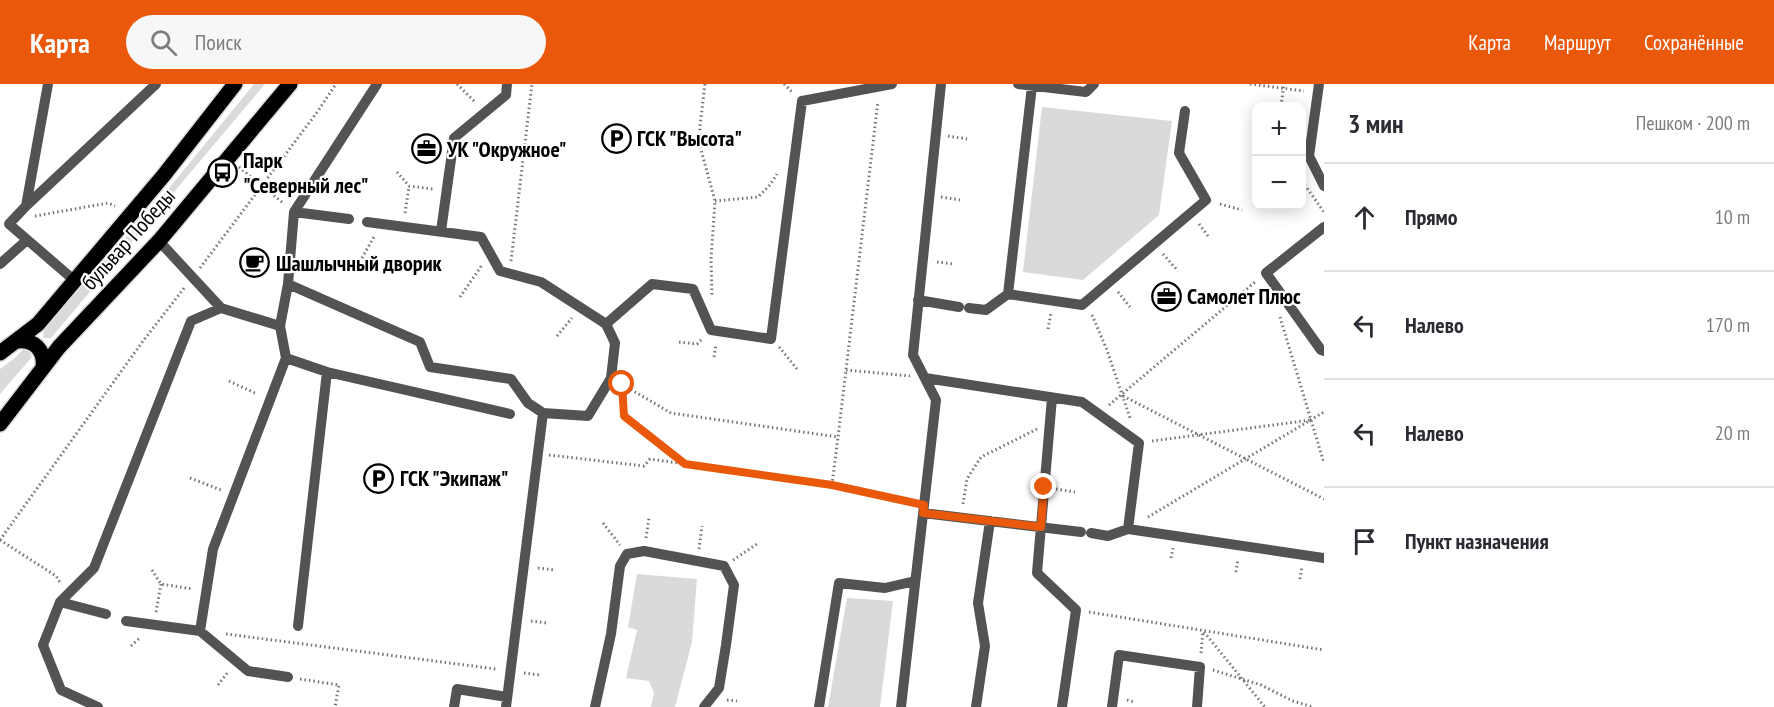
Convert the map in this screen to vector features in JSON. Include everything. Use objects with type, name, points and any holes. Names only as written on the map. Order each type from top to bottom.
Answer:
[{"type":"main road","name":"бульвар Победы","points":[[0,353],[38,324],[164,175],[235,84]]},
{"type":"main road","name":"бульвар Победы","points":[[0,424],[59,347],[159,242],[290,84]]},
{"type":"main road","points":[[38,324],[36,333],[40,344],[49,348],[59,347]]},
{"type":"main road","points":[[17,340],[26,340],[37,346],[42,352],[43,367]]},
{"type":"lane","points":[[26,206],[48,84]]},
{"type":"lane","points":[[75,280],[7,223],[153,84]]},
{"type":"lane","points":[[200,631],[213,549],[286,358],[280,326],[288,284],[294,212],[377,84]]},
{"type":"lane","points":[[441,231],[453,138],[506,95],[507,84]]},
{"type":"lane","points":[[606,324],[652,284],[693,290],[711,330],[771,339],[802,101],[892,84]]},
{"type":"lane","points":[[901,707],[936,400],[913,355],[941,84]]},
{"type":"lane","points":[[1018,84],[1086,92],[1094,84]]},
{"type":"lane","points":[[1008,294],[1032,86]]},
{"type":"lane","points":[[1318,88],[1309,156],[1324,186]]},
{"type":"lane","points":[[918,300],[986,310],[1008,294],[1083,305],[1206,200],[1179,153],[1185,111]]},
{"type":"lane","points":[[294,212],[349,219]]},
{"type":"lane","points":[[288,284],[420,342],[429,367],[511,379],[528,403],[543,413],[588,416],[611,378],[615,343],[606,324],[542,282],[500,271],[481,237],[367,222]]},
{"type":"lane","points":[[1324,227],[1266,273],[1321,350],[1324,351]]},
{"type":"lane","points":[[0,264],[27,240]]},
{"type":"lane","points":[[159,242],[221,308],[280,326]]},
{"type":"lane","points":[[98,707],[61,690],[44,645],[60,602],[94,568],[191,321],[221,308]]},
{"type":"lane","points":[[286,358],[327,372],[510,414]]},
{"type":"lane","points":[[298,626],[327,372]]},
{"type":"lane","points":[[925,378],[1082,402],[1139,443],[1128,529]]},
{"type":"lane","points":[[1052,398],[1037,573],[1076,610],[1062,707]]},
{"type":"lane","points":[[454,707],[457,689],[506,702],[543,413]]},
{"type":"lane","points":[[924,509],[961,517],[1108,536],[1128,529],[1324,558]]},
{"type":"lane","points":[[976,707],[985,646],[978,603],[990,521]]},
{"type":"lane","points":[[595,707],[611,634],[620,567],[627,554],[644,551],[724,566],[734,585],[719,688],[704,707]]},
{"type":"lane","points":[[819,707],[839,583],[885,588],[915,581]]},
{"type":"lane","points":[[60,602],[106,614]]},
{"type":"lane","points":[[126,621],[200,631],[248,671],[288,677]]},
{"type":"lane","points":[[1112,707],[1119,655],[1200,667],[1197,707]]},
{"type":"path","points":[[69,594],[56,576],[0,540],[155,325],[193,278],[336,84]]},
{"type":"path","points":[[457,84],[484,112]]},
{"type":"path","points":[[510,274],[532,84]]},
{"type":"path","points":[[705,84],[700,146],[715,201],[711,259],[712,305]]},
{"type":"path","points":[[1250,84],[1318,88]]},
{"type":"path","points":[[832,485],[880,86]]},
{"type":"path","points":[[1282,102],[1284,86]]},
{"type":"path","points":[[715,201],[758,197],[770,185],[796,146]]},
{"type":"path","points":[[232,161],[294,212]]},
{"type":"path","points":[[397,172],[409,186],[446,191]]},
{"type":"path","points":[[403,226],[409,186]]},
{"type":"path","points":[[1206,200],[1242,210]]},
{"type":"path","points":[[7,223],[108,203],[114,207],[120,201]]},
{"type":"path","points":[[362,258],[382,224]]},
{"type":"path","points":[[1154,243],[1178,271]]},
{"type":"path","points":[[460,297],[490,253]]},
{"type":"path","points":[[1099,414],[1266,273]]},
{"type":"path","points":[[1110,282],[1130,307]]},
{"type":"path","points":[[1083,305],[1093,316],[1107,350],[1139,443],[1311,420]]},
{"type":"path","points":[[1276,307],[1324,463]]},
{"type":"path","points":[[556,336],[580,308]]},
{"type":"path","points":[[679,342],[697,344],[711,330]]},
{"type":"path","points":[[771,339],[797,369]]},
{"type":"path","points":[[846,370],[925,378]]},
{"type":"path","points":[[611,378],[670,413],[838,437]]},
{"type":"path","points":[[229,381],[270,399]]},
{"type":"path","points":[[622,384],[624,416],[685,464]]},
{"type":"path","points":[[1121,395],[1324,499]]},
{"type":"path","points":[[1128,529],[1324,412]]},
{"type":"path","points":[[961,517],[967,479],[981,457],[1050,423]]},
{"type":"path","points":[[538,454],[644,465],[650,459],[832,485],[924,509]]},
{"type":"path","points":[[190,478],[234,495]]},
{"type":"path","points":[[644,551],[649,518]]},
{"type":"path","points":[[603,523],[627,554]]},
{"type":"path","points":[[698,560],[702,526]]},
{"type":"path","points":[[724,566],[757,544]]},
{"type":"path","points":[[152,570],[161,584],[154,624]]},
{"type":"path","points":[[161,584],[206,591]]},
{"type":"path","points":[[1076,610],[1324,650]]},
{"type":"path","points":[[200,631],[510,671]]},
{"type":"path","points":[[1203,631],[1200,667],[1261,684],[1293,701],[1312,707]]},
{"type":"path","points":[[1203,631],[1265,707]]},
{"type":"path","points":[[288,677],[339,685],[335,707]]},
{"type":"shaded area","points":[[254,84],[265,84],[51,338],[43,338],[44,329],[165,193]]},
{"type":"shaded area","points":[[1042,107],[1172,121],[1159,215],[1083,280],[1023,272]]},
{"type":"shaded area","points":[[26,346],[32,357],[0,394],[0,369]]},
{"type":"shaded area","points":[[637,574],[697,579],[692,642],[675,707],[651,707],[654,693],[649,681],[626,678],[637,630],[628,627]]},
{"type":"shaded area","points":[[847,598],[893,601],[880,707],[828,707]]},
{"type":"place","name":"ГСК \"Высота\"","points":[[616,138]]},
{"type":"place","name":"УК \"Окружное\"","points":[[426,149]]},
{"type":"place","name":"Парк \"Северный лес\"","points":[[222,173]]},
{"type":"place","name":"Шашлычный дворик","points":[[255,263]]},
{"type":"place","name":"Самолет Плюс","points":[[1166,296]]},
{"type":"place","name":"ГСК \"Экипаж\"","points":[[379,478]]},
{"type":"route","points":[[622,384],[624,416],[685,464],[832,485],[924,505],[923,513],[1041,527],[1044,487]]}]
